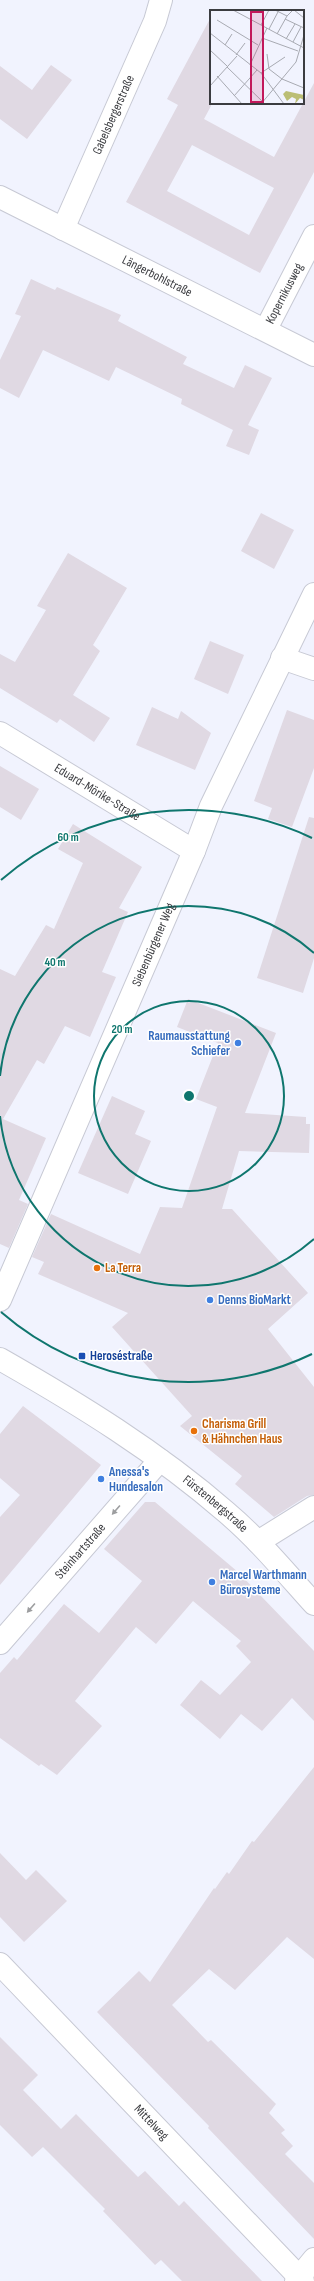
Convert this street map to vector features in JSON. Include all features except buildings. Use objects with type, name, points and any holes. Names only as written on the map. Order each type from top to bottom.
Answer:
[{"type":"street","name":"Gabelsbergerstraße","points":[[63,229],[155,21],[161,0]]},
{"type":"street","name":"Längerbohlstraße","points":[[0,198],[266,329],[314,355]]},
{"type":"street","name":"Kopernikusweg","points":[[266,329],[314,236]]},
{"type":"street","name":"Siebenbürgener Weg","points":[[0,1300],[194,851],[211,806],[314,594]]},
{"type":"street","points":[[282,658],[314,669]]},
{"type":"street","name":"Eduard-Mörike-Straße","points":[[0,734],[194,851]]},
{"type":"street","name":"Fürstenbergstraße","points":[[0,1359],[82,1407],[160,1460],[226,1512],[258,1542],[314,1604]]},
{"type":"street","name":"Steinhartstraße","points":[[0,1643],[160,1460]]},
{"type":"street","points":[[258,1542],[314,1507]]},
{"type":"street","name":"Mittelweg","points":[[0,1964],[299,2280]]},
{"type":"street","points":[[299,2280],[314,2259]]},
{"type":"place","name":"Raumausstattung Schiefer","points":[[238,1043]]},
{"type":"place","name":"La Terra","points":[[97,1268]]},
{"type":"place","name":"Denns BioMarkt","points":[[210,1300]]},
{"type":"place","name":"Heroséstraße","points":[[82,1356]]},
{"type":"place","name":"Charisma Grill & Hähnchen Haus","points":[[194,1431]]},
{"type":"place","name":"Anessa's Hundesalon","points":[[101,1479]]},
{"type":"place","name":"Marcel Warthmann Bürosysteme","points":[[212,1582]]}]
